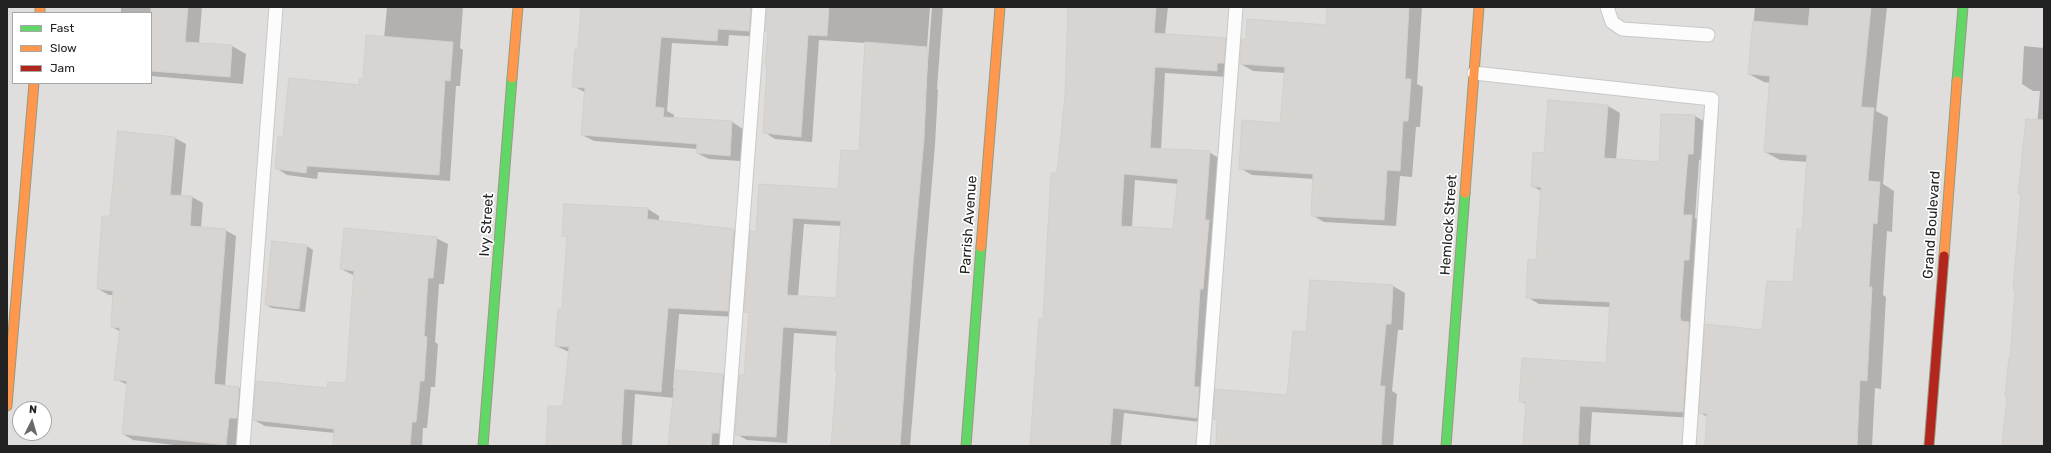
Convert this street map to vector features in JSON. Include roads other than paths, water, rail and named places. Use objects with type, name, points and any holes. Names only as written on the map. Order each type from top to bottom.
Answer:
[{"type":"street","name":"Ivy Street","points":[[484,446],[518,7]]},
{"type":"street","name":"Parrish Avenue","points":[[966,446],[1000,7]]},
{"type":"street","name":"Hemlock Street","points":[[1446,446],[1479,7]]},
{"type":"street","name":"Grand Boulevard","points":[[1929,446],[1963,7]]},
{"type":"street","points":[[7,406],[34,84]]},
{"type":"lane","points":[[243,446],[276,7]]},
{"type":"lane","points":[[726,446],[759,7]]},
{"type":"lane","points":[[1203,446],[1236,7]]},
{"type":"lane","points":[[1607,7],[1612,22],[1622,29],[1708,36]]},
{"type":"lane","points":[[1474,72],[1712,99],[1689,446]]}]
